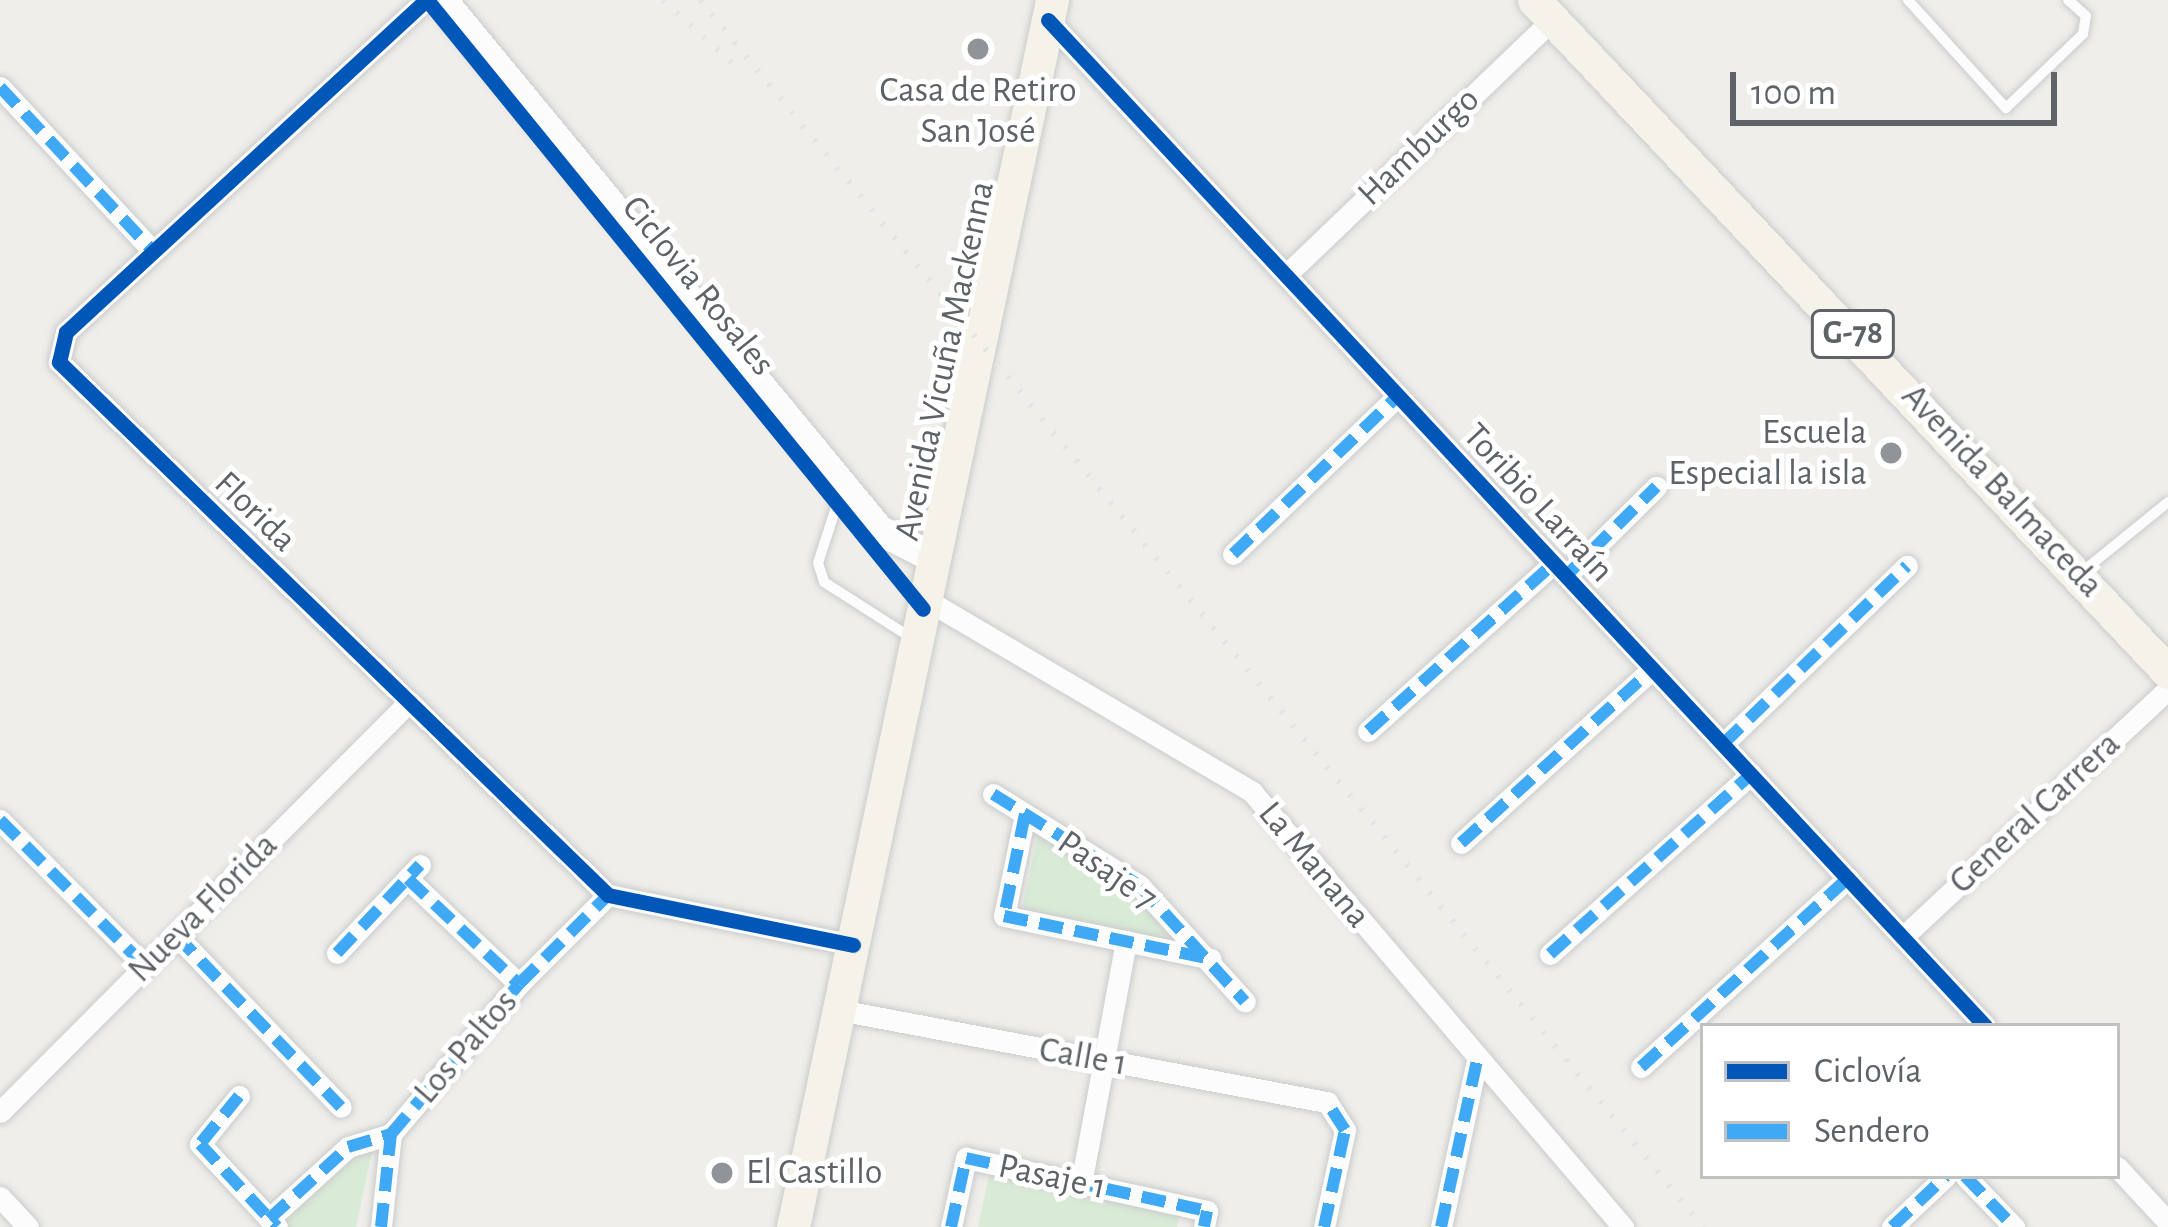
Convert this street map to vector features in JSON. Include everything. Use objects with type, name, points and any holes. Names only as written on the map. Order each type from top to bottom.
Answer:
[{"type":"main road","name":"Avenida Vicuña Mackenna","points":[[793,1227],[1050,10]]},
{"type":"main road","name":"Avenida Balmaceda","points":[[1544,10],[2082,572],[2168,672]]},
{"type":"street","name":"Florida","points":[[426,0],[61,337],[59,362],[608,895]]},
{"type":"street","points":[[442,0],[888,538],[934,558]]},
{"type":"street","name":"Toribio Larraín","points":[[1050,10],[1286,275],[1982,1023]]},
{"type":"street","name":"Hamburgo","points":[[1286,275],[1544,10]]},
{"type":"street","points":[[0,87],[153,251]]},
{"type":"street","points":[[1233,554],[1398,396]]},
{"type":"street","points":[[1368,731],[1656,487]]},
{"type":"street","points":[[1723,744],[1907,566]]},
{"type":"street","name":"La Manana","points":[[926,599],[1238,779],[1623,1227]]},
{"type":"street","points":[[1461,843],[1652,669]]},
{"type":"street","name":"General Carrera","points":[[1903,938],[2168,688]]},
{"type":"street","name":"Nueva Florida","points":[[0,1112],[407,704]]},
{"type":"street","points":[[1550,954],[1751,774]]},
{"type":"street","name":"Pasaje 7","points":[[993,794],[1140,886],[1212,959],[1245,1002]]},
{"type":"street","points":[[1025,814],[1004,916],[1212,959]]},
{"type":"street","points":[[0,820],[145,966]]},
{"type":"street","points":[[337,953],[414,872],[519,984]]},
{"type":"street","points":[[1641,1067],[1847,878]]},
{"type":"street","points":[[608,895],[853,945]]},
{"type":"street","name":"Los Paltos","points":[[381,1227],[391,1135],[519,984],[608,895]]},
{"type":"street","points":[[176,935],[341,1107]]},
{"type":"street","points":[[1081,1184],[1126,940]]},
{"type":"street","name":"Calle 1","points":[[839,1010],[1327,1102],[1345,1130],[1324,1227]]},
{"type":"street","points":[[1441,1227],[1477,1061]]},
{"type":"street","points":[[239,1096],[200,1144],[273,1223],[348,1147],[391,1135]]},
{"type":"street","name":"Pasaje 1","points":[[951,1227],[966,1159],[1081,1184],[1206,1219]]},
{"type":"street","points":[[2120,1170],[2168,1222]]},
{"type":"street","points":[[1892,1227],[1943,1179]]},
{"type":"street","points":[[1968,1179],[2014,1227]]},
{"type":"street","points":[[0,1197],[28,1227]]},
{"type":"lane","points":[[1908,0],[2006,108],[2084,34],[2086,16],[2068,0]]},
{"type":"lane","points":[[843,486],[818,563],[824,582],[917,641]]},
{"type":"lane","points":[[2082,572],[2168,502]]},
{"type":"green space","points":[[1039,830],[1133,889],[1192,949],[1021,913]]},
{"type":"green space","points":[[357,1149],[372,1151],[356,1227],[275,1227]]},
{"type":"green space","points":[[990,1170],[1180,1212],[1177,1227],[978,1227]]},
{"type":"railway","points":[[663,0],[734,65]]},
{"type":"railway","points":[[700,0],[1703,1227]]},
{"type":"marked path","points":[[0,87],[153,251]]},
{"type":"marked path","points":[[1233,554],[1398,396]]},
{"type":"marked path","points":[[1566,576],[1656,487]]},
{"type":"marked path","points":[[1368,731],[1554,563]]},
{"type":"marked path","points":[[1723,744],[1907,566]]},
{"type":"marked path","points":[[1461,843],[1652,669]]},
{"type":"marked path","points":[[1550,954],[1751,774]]},
{"type":"marked path","points":[[993,794],[1140,886],[1245,1002]]},
{"type":"marked path","points":[[1025,814],[1004,916],[1212,959]]},
{"type":"marked path","points":[[0,820],[145,966]]},
{"type":"marked path","points":[[337,953],[420,865]]},
{"type":"marked path","points":[[1641,1067],[1848,878]]},
{"type":"marked path","points":[[408,879],[519,984]]},
{"type":"marked path","points":[[381,1227],[391,1134],[519,984],[608,895]]},
{"type":"marked path","points":[[176,935],[341,1107]]},
{"type":"marked path","points":[[1441,1227],[1477,1061]]},
{"type":"marked path","points":[[239,1096],[200,1144],[277,1227]]},
{"type":"marked path","points":[[1324,1227],[1345,1130],[1327,1102]]},
{"type":"marked path","points":[[269,1219],[348,1147],[391,1134]]},
{"type":"marked path","points":[[951,1227],[966,1158],[1207,1211],[1204,1227]]},
{"type":"marked path","points":[[1892,1227],[1943,1179]]},
{"type":"marked path","points":[[1968,1179],[2014,1227]]},
{"type":"cycle path","points":[[426,0],[66,332],[59,362],[608,895],[853,945]]},
{"type":"cycle path","name":"Ciclovia Rosales","points":[[427,0],[923,609]]},
{"type":"cycle path","points":[[1048,20],[1982,1023]]},
{"type":"place","name":"Casa de Retiro San José","points":[[978,49]]},
{"type":"place","name":"Escuela Especial la isla","points":[[1891,453]]},
{"type":"place","name":"El Castillo","points":[[722,1173]]}]
